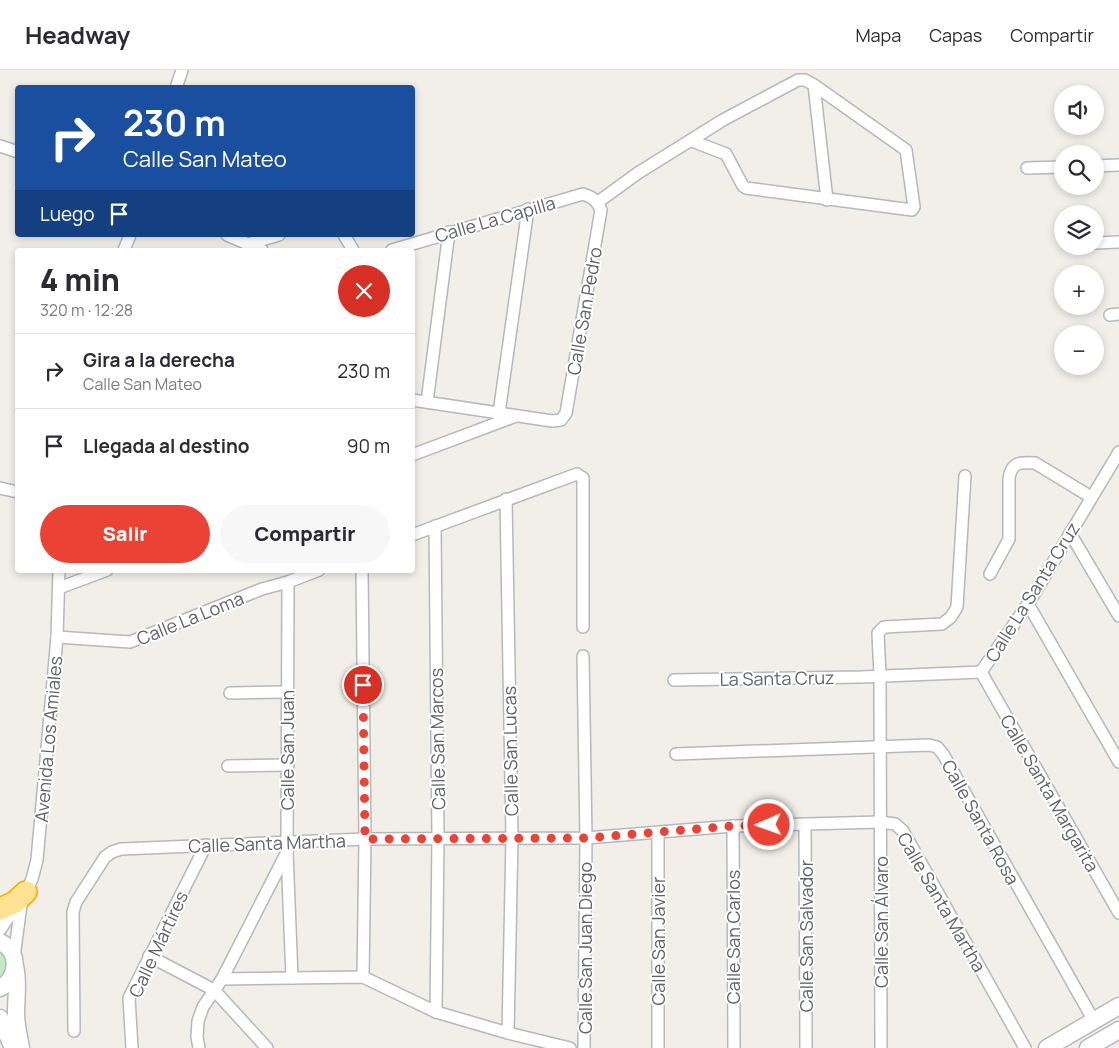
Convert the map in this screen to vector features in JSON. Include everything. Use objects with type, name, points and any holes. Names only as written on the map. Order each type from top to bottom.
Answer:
[{"type":"highway","points":[[0,909],[24,899]]},
{"type":"street","points":[[177,85],[182,70]]},
{"type":"street","points":[[598,202],[638,173],[723,120],[798,80],[805,80],[906,150],[914,207],[908,211],[746,188],[743,186],[726,154],[692,141]]},
{"type":"street","points":[[814,85],[827,200]]},
{"type":"street","points":[[0,146],[15,151]]},
{"type":"street","points":[[1104,166],[1119,165]]},
{"type":"street","points":[[1028,168],[1054,167]]},
{"type":"street","name":"Calle La Capilla","points":[[398,248],[583,194],[591,196],[598,202]]},
{"type":"street","name":"Calle San Pedro","points":[[517,415],[552,421],[561,420],[566,413],[602,210],[598,202]]},
{"type":"street","points":[[498,413],[528,210]]},
{"type":"street","points":[[427,402],[450,232]]},
{"type":"street","points":[[232,237],[257,248]]},
{"type":"street","points":[[248,244],[272,237]]},
{"type":"street","points":[[345,237],[352,248]]},
{"type":"street","points":[[1104,243],[1119,242]]},
{"type":"street","points":[[415,400],[517,415]]},
{"type":"street","points":[[415,454],[517,415]]},
{"type":"street","points":[[990,574],[1010,539],[1010,470],[1016,464],[1025,462],[1035,463],[1091,498]]},
{"type":"street","name":"Calle La Santa Cruz","points":[[880,676],[981,672],[1028,604],[1091,498],[1117,462]]},
{"type":"street","points":[[415,534],[506,499],[577,474],[580,475],[582,478],[583,627]]},
{"type":"street","name":"Calle San Álvaro","points":[[881,1048],[880,676],[878,634],[884,627],[942,624],[951,617],[957,607],[964,476]]},
{"type":"street","points":[[0,488],[15,491]]},
{"type":"street","name":"Calle San Lucas","points":[[506,499],[512,838],[508,1033]]},
{"type":"street","name":"Calle San Marcos","points":[[435,526],[438,838],[436,1012]]},
{"type":"street","points":[[1070,533],[1119,616]]},
{"type":"street","name":"Avenida Los Amiales","points":[[14,962],[24,899],[37,860],[57,637],[59,573]]},
{"type":"street","points":[[58,588],[99,573]]},
{"type":"street","name":"Calle La Loma","points":[[57,637],[130,642],[262,589],[311,573]]},
{"type":"street","points":[[362,573],[365,839],[363,977]]},
{"type":"street","name":"Calle San Juan","points":[[288,582],[288,846],[292,978]]},
{"type":"street","points":[[1028,604],[1119,762]]},
{"type":"street","name":"Calle San Juan Diego","points":[[583,656],[586,838],[584,1048]]},
{"type":"street","name":"Calle Santa Margarita","points":[[981,672],[1119,913]]},
{"type":"street","name":"La Santa Cruz","points":[[674,680],[880,676]]},
{"type":"street","points":[[230,693],[287,692]]},
{"type":"street","name":"Calle Santa Rosa","points":[[676,754],[929,745],[938,747],[1094,1021]]},
{"type":"street","points":[[228,766],[288,764]]},
{"type":"street","name":"Calle Santa Martha","points":[[74,1031],[73,912],[76,902],[105,857],[121,849],[206,845],[288,846],[365,839],[586,838],[733,826],[880,822],[895,824],[903,830],[1025,1048]]},
{"type":"street","name":"Calle San Salvador","points":[[806,824],[806,1048]]},
{"type":"street","name":"Calle San Carlos","points":[[733,826],[734,1048]]},
{"type":"street","name":"Calle San Javier","points":[[658,833],[658,1048]]},
{"type":"street","name":"Calle Mártires","points":[[132,1048],[129,998],[206,845]]},
{"type":"street","points":[[199,1048],[197,1037],[198,1021],[203,1007],[222,980],[288,846]]},
{"type":"street","name":"Avenida Los Amiales","points":[[0,930],[24,899]]},
{"type":"street","points":[[0,942],[10,950],[14,962],[18,989],[17,1029],[21,1048]]},
{"type":"street","points":[[149,956],[214,990],[267,1048]]},
{"type":"street","points":[[0,988],[10,980],[14,962]]},
{"type":"street","points":[[222,980],[363,977],[436,1012],[508,1033],[570,1048]]},
{"type":"street","points":[[1047,1048],[1119,1006]]},
{"type":"street","points":[[0,1018],[13,1048]]},
{"type":"street","points":[[1088,1048],[1119,1030]]},
{"type":"green space","points":[[0,950],[4,953],[9,965],[0,982]]},
{"type":"route","points":[[363,685],[365,839],[586,838],[733,826],[769,825]]}]
